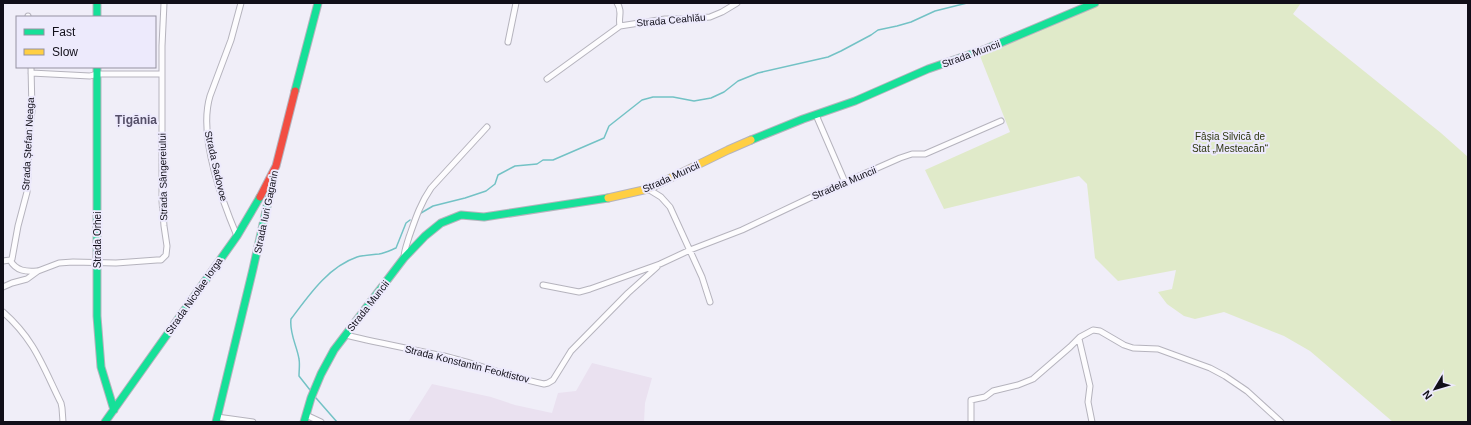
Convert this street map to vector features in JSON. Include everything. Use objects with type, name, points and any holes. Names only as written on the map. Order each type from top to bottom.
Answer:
[{"type":"street","points":[[98,3],[98,16]]},
{"type":"street","name":"Strada Sângereiului","points":[[97,264],[157,260],[164,258],[168,252],[163,208],[162,74],[164,3]]},
{"type":"street","name":"Strada Sadovoe","points":[[237,236],[222,198],[209,142],[206,118],[209,101],[231,40],[241,3]]},
{"type":"street","name":"Strada Iuri Gagarin","points":[[216,419],[253,270],[276,166],[318,3]]},
{"type":"street","points":[[508,42],[516,3]]},
{"type":"street","points":[[617,3],[621,11],[619,22],[620,26]]},
{"type":"street","name":"Strada Ceahlău","points":[[547,79],[620,26],[665,19],[710,17],[737,3]]},
{"type":"street","name":"Strada Muncii","points":[[305,418],[321,374],[334,350],[404,258],[431,230],[441,223],[461,215],[484,217],[497,216],[613,197],[648,189],[728,150],[855,101],[928,70],[986,49],[1095,3]]},
{"type":"street","name":"Strada Ștefan Neaga","points":[[10,260],[26,192],[29,132],[32,111],[31,68]]},
{"type":"street","points":[[31,73],[90,76],[97,70],[162,74]]},
{"type":"street","name":"Strada Orhei","points":[[97,70],[97,316],[101,367],[114,410]]},
{"type":"street","points":[[816,115],[845,182]]},
{"type":"street","name":"Stradela Muncii","points":[[543,285],[571,291],[584,291],[660,264],[690,250],[742,230],[900,158],[912,154],[925,154],[1001,121]]},
{"type":"street","points":[[404,258],[406,245],[425,197],[431,188],[487,127]]},
{"type":"street","name":"Strada Nicolae Iorga","points":[[105,422],[237,236],[262,194],[276,166]]},
{"type":"street","points":[[648,189],[661,197],[670,207],[690,250],[710,302]]},
{"type":"street","points":[[3,261],[10,260],[14,266],[25,272],[38,271],[64,262],[97,264]]},
{"type":"street","name":"Strada Konstantin Feoktistov","points":[[346,335],[444,356],[544,384],[551,382],[571,351],[624,297],[660,264]]},
{"type":"street","points":[[3,287],[12,283],[27,280],[38,271]]},
{"type":"street","points":[[3,312],[36,350],[62,408],[63,422]]},
{"type":"street","points":[[971,422],[971,400],[985,397],[993,391],[1018,385],[1033,379],[1084,334],[1093,330],[1100,331],[1124,345],[1137,349],[1158,349],[1210,368],[1237,383],[1281,422]]},
{"type":"street","points":[[1079,339],[1090,386],[1088,402],[1092,422]]},
{"type":"street","points":[[305,418],[322,422]]},
{"type":"street","points":[[216,419],[253,422]]},
{"type":"shaded area","points":[[592,363],[652,378],[645,403],[644,422],[408,422],[432,384],[491,397],[515,405],[552,413],[558,393],[576,391]]},
{"type":"green space","name":"Fâșia Silvică de Stat „Mesteacăn“","points":[[1103,3],[1301,3],[1293,14],[1441,133],[1468,157],[1468,422],[1393,422],[1310,351],[1284,336],[1224,312],[1195,319],[1184,316],[1167,304],[1158,292],[1172,289],[1176,270],[1118,281],[1095,258],[1087,184],[1079,176],[944,209],[925,170],[1010,132],[980,56]]},
{"type":"waterway","points":[[421,213],[433,206],[486,191],[495,184],[498,175],[515,166],[537,164],[543,160],[553,160],[604,138],[609,126],[642,100],[653,97],[673,97],[694,101],[711,98],[724,92],[738,81],[758,73],[828,57],[878,30],[911,22],[935,11],[967,3]]},
{"type":"waterway","points":[[310,390],[299,376],[299,361],[291,329],[291,319],[320,283],[337,268],[357,257],[381,254],[396,248],[406,223],[410,220]]},
{"type":"waterway","points":[[316,398],[337,422]]},
{"type":"traffic: fast","points":[[97,3],[97,16]]},
{"type":"traffic: fast","points":[[295,91],[318,3]]},
{"type":"traffic: fast","points":[[751,140],[803,119],[855,101],[928,69],[986,49],[1095,3]]},
{"type":"traffic: fast","points":[[97,68],[97,316],[101,367],[114,410]]},
{"type":"traffic: fast","points":[[216,422],[274,175]]},
{"type":"traffic: fast","points":[[105,422],[237,236],[260,197]]},
{"type":"traffic: fast","points":[[304,422],[311,398],[321,374],[334,350],[404,258],[425,236],[441,223],[461,215],[484,217],[608,198]]},
{"type":"traffic: slow","points":[[608,198],[648,189],[751,140]]},
{"type":"traffic: jam","points":[[260,197],[276,166],[295,91]]},
{"type":"district","name":"Țigănia","points":[[136,120]]}]
